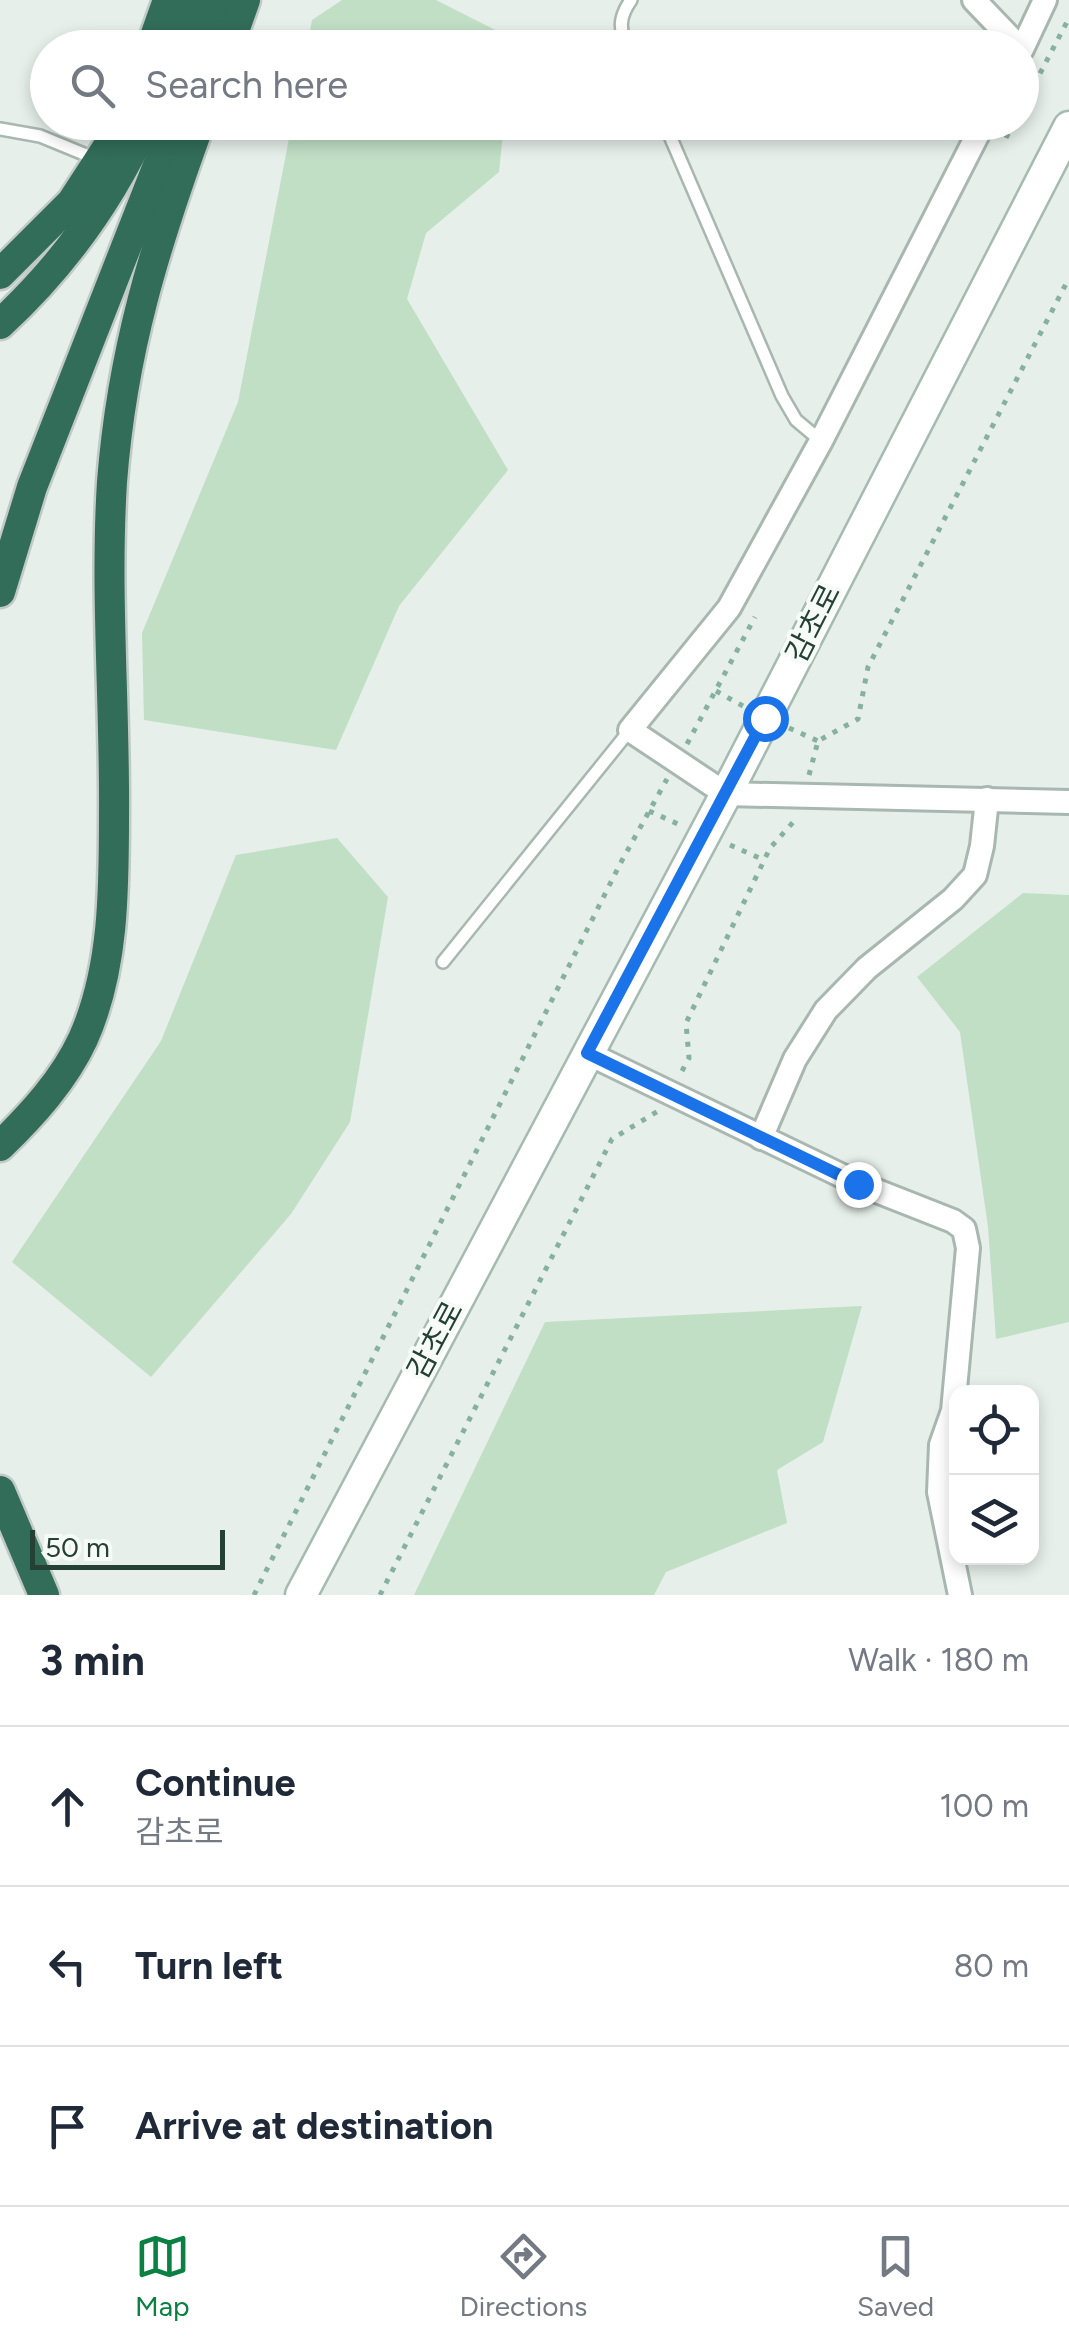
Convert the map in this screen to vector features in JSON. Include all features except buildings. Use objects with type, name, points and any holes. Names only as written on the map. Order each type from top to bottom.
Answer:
[{"type":"highway","points":[[157,30],[168,0]]},
{"type":"highway","points":[[185,30],[197,0]]},
{"type":"highway","points":[[212,30],[224,0]]},
{"type":"highway","points":[[234,30],[245,0]]},
{"type":"highway","points":[[0,274],[72,202],[113,140]]},
{"type":"highway","points":[[0,324],[62,260],[91,221],[138,140]]},
{"type":"highway","points":[[0,592],[32,486],[168,140]]},
{"type":"highway","points":[[0,1146],[52,1089],[82,1040],[102,983],[114,853],[109,587],[112,481],[121,402],[143,287],[194,140]]},
{"type":"highway","points":[[0,1491],[44,1595]]},
{"type":"main road","name":"감초로","points":[[301,1595],[726,794],[1068,130]]},
{"type":"street","points":[[974,0],[1003,30]]},
{"type":"street","points":[[1030,30],[1045,0]]},
{"type":"street","points":[[975,140],[821,441],[729,608],[630,730],[726,794],[1069,802]]},
{"type":"street","points":[[761,1138],[795,1059],[826,1010],[867,968],[953,899],[975,874],[987,799]]},
{"type":"street","points":[[587,1053],[858,1184],[954,1221],[964,1230],[968,1248],[953,1411],[941,1445],[938,1492],[960,1595]]},
{"type":"lane","points":[[621,30],[622,14],[631,0]]},
{"type":"lane","points":[[0,129],[30,134]]},
{"type":"lane","points":[[50,140],[100,160]]},
{"type":"lane","points":[[672,140],[782,396],[796,420],[821,441]]},
{"type":"lane","points":[[442,962],[630,730]]},
{"type":"path","points":[[1039,75],[1069,18]]},
{"type":"path","points":[[380,1595],[612,1139],[657,1111],[689,1058],[686,1023],[770,848],[796,820],[818,741],[858,719],[868,667],[1069,278]]},
{"type":"path","points":[[254,1595],[620,864],[761,605]]},
{"type":"green space","points":[[342,0],[436,0],[495,30],[310,30],[312,20]]},
{"type":"green space","points":[[289,140],[502,140],[499,172],[426,233],[407,299],[508,470],[399,606],[336,750],[144,720],[142,633],[238,402]]},
{"type":"green space","points":[[337,838],[388,897],[350,1122],[291,1214],[151,1377],[12,1262],[161,1041],[236,855]]},
{"type":"green space","points":[[1023,893],[1069,895],[1069,1322],[996,1339],[988,1227],[960,1032],[917,977]]},
{"type":"green space","points":[[862,1306],[823,1442],[777,1470],[787,1523],[666,1572],[654,1595],[414,1595],[545,1322]]},
{"type":"route","points":[[765,718],[587,1053],[858,1184]]}]
